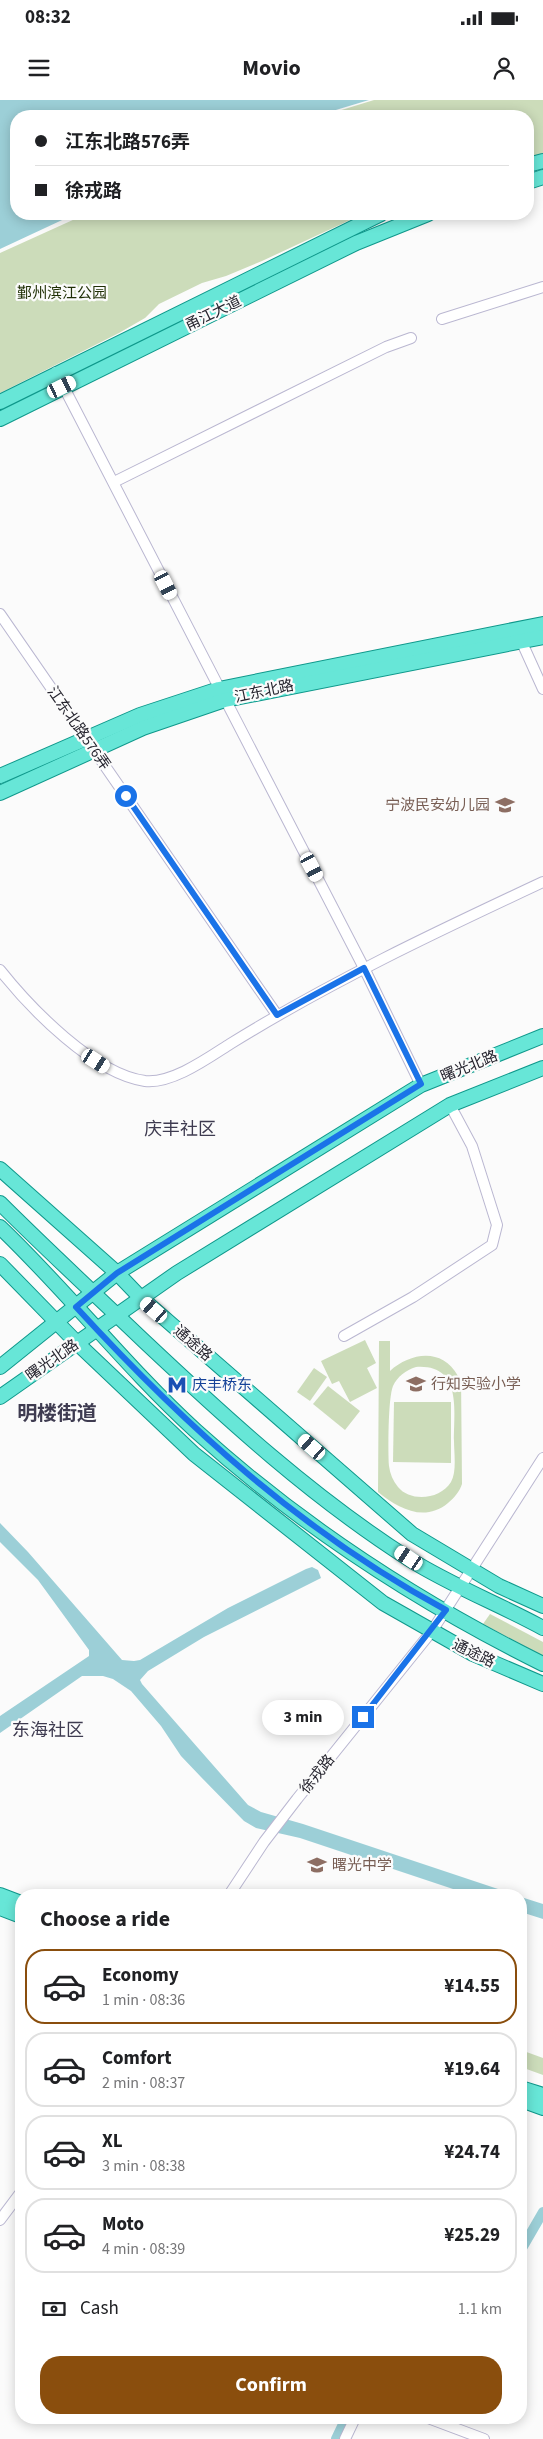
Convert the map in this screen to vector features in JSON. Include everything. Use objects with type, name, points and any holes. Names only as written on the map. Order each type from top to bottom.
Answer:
[{"type":"main road","name":"甬江大道","points":[[0,402],[56,372],[368,220]]},
{"type":"main road","name":"甬江大道","points":[[0,419],[356,243],[413,220]]},
{"type":"main road","name":"江东北路","points":[[519,636],[543,624]]},
{"type":"main road","name":"江东北路","points":[[0,776],[140,715],[222,694],[519,636],[543,637]]},
{"type":"main road","name":"江东北路","points":[[0,793],[94,749],[222,694]]},
{"type":"main road","name":"曙光北路","points":[[0,1367],[117,1273],[421,1084],[543,1036]]},
{"type":"main road","name":"曙光北路","points":[[0,1397],[140,1297],[450,1105],[543,1068]]},
{"type":"main road","name":"通途路","points":[[0,1169],[117,1273],[140,1297],[412,1534],[499,1586],[543,1606]]},
{"type":"main road","name":"通途路","points":[[0,1202],[234,1426],[318,1496],[409,1558],[459,1588],[496,1603],[543,1628]]},
{"type":"main road","name":"通途路","points":[[0,1227],[16,1242],[126,1363],[196,1431],[270,1494],[333,1542],[399,1584],[446,1610],[477,1631],[543,1664]]},
{"type":"main road","name":"通途路","points":[[0,1264],[76,1343],[194,1454],[383,1603],[473,1654],[543,1684]]},
{"type":"main road","points":[[0,1895],[15,1901]]},
{"type":"main road","points":[[0,1908],[15,1914]]},
{"type":"main road","points":[[527,2090],[543,2096]]},
{"type":"main road","points":[[527,2102],[543,2108]]},
{"type":"street","points":[[442,319],[543,287]]},
{"type":"street","points":[[114,482],[386,347],[411,338]]},
{"type":"street","points":[[56,372],[62,387],[114,482],[364,968],[421,1084]]},
{"type":"street","name":"江东北路576弄","points":[[0,614],[277,1015]]},
{"type":"street","points":[[519,636],[543,689]]},
{"type":"street","points":[[0,970],[12,985],[81,1051],[111,1071],[146,1081],[186,1071],[277,1015],[364,968],[543,882]]},
{"type":"street","points":[[344,1336],[412,1297],[492,1245],[497,1224],[472,1146],[450,1105]]},
{"type":"street","name":"徐戎路","points":[[233,1889],[264,1842],[432,1631],[543,1458]]},
{"type":"street","points":[[0,2220],[15,2200]]},
{"type":"street","points":[[345,2439],[353,2424]]},
{"type":"street","points":[[444,2424],[484,2439]]},
{"type":"green space","points":[[374,100],[543,100],[543,154],[534,157],[534,110],[342,110]]},
{"type":"green space","name":"鄞州滨江公园","points":[[73,220],[350,220],[262,261],[226,276],[202,283],[159,304],[145,318],[119,333],[0,393],[0,253]]},
{"type":"green space","points":[[365,1340],[376,1363],[367,1368],[377,1388],[350,1402],[339,1381],[332,1384],[321,1361]]},
{"type":"green space","points":[[379,1341],[390,1341],[390,1371],[407,1360],[426,1356],[443,1360],[458,1376],[461,1376],[462,1484],[448,1503],[439,1509],[421,1513],[403,1508],[378,1492]],"holes":[[[416,1367],[431,1368],[441,1373],[448,1381],[452,1391],[455,1416],[455,1468],[453,1478],[446,1488],[433,1495],[417,1497],[403,1492],[393,1480],[390,1472],[388,1449],[391,1392],[402,1374]]]},
{"type":"green space","points":[[314,1368],[327,1377],[310,1401],[297,1392]]},
{"type":"green space","points":[[328,1386],[360,1411],[345,1430],[313,1404]]},
{"type":"green space","points":[[394,1402],[451,1402],[451,1463],[393,1462]]},
{"type":"green space","points":[[490,1614],[543,1642],[543,1656],[483,1624]]},
{"type":"green space","points":[[527,2052],[543,2058],[543,2075],[527,2069]]},
{"type":"water","points":[[0,100],[369,100],[336,110],[10,110],[10,220],[62,220],[0,249]]},
{"type":"water","points":[[0,1523],[28,1552],[122,1660],[140,1660],[228,1608],[306,1569],[312,1567],[318,1570],[321,1578],[204,1637],[148,1671],[140,1680],[142,1684],[248,1805],[261,1812],[303,1824],[498,1889],[453,1889],[300,1838],[256,1828],[244,1821],[181,1756],[161,1726],[131,1691],[113,1679],[103,1676],[82,1676],[0,1733],[0,1716],[89,1656],[89,1650],[38,1580],[0,1542]]},
{"type":"water","points":[[527,1899],[543,1904],[543,1919],[527,1914]]},
{"type":"waterway","points":[[527,2240],[543,2212]]},
{"type":"waterway","points":[[336,2439],[343,2424]]},
{"type":"place","name":"宁波民安幼儿园","points":[[505,805]]},
{"type":"place","name":"行知实验小学","points":[[416,1384]]},
{"type":"place","name":"庆丰桥东","points":[[177,1385]]},
{"type":"place","name":"曙光中学","points":[[317,1865]]},
{"type":"district","name":"庆丰社区","points":[[180,1129]]},
{"type":"district","name":"明楼街道","points":[[57,1413]]},
{"type":"district","name":"东海社区","points":[[48,1730]]},
{"type":"route","points":[[126,796],[277,1015],[364,968],[421,1084],[117,1273],[76,1307],[126,1363],[196,1431],[270,1494],[333,1542],[399,1584],[446,1610],[432,1631],[363,1717]]}]
